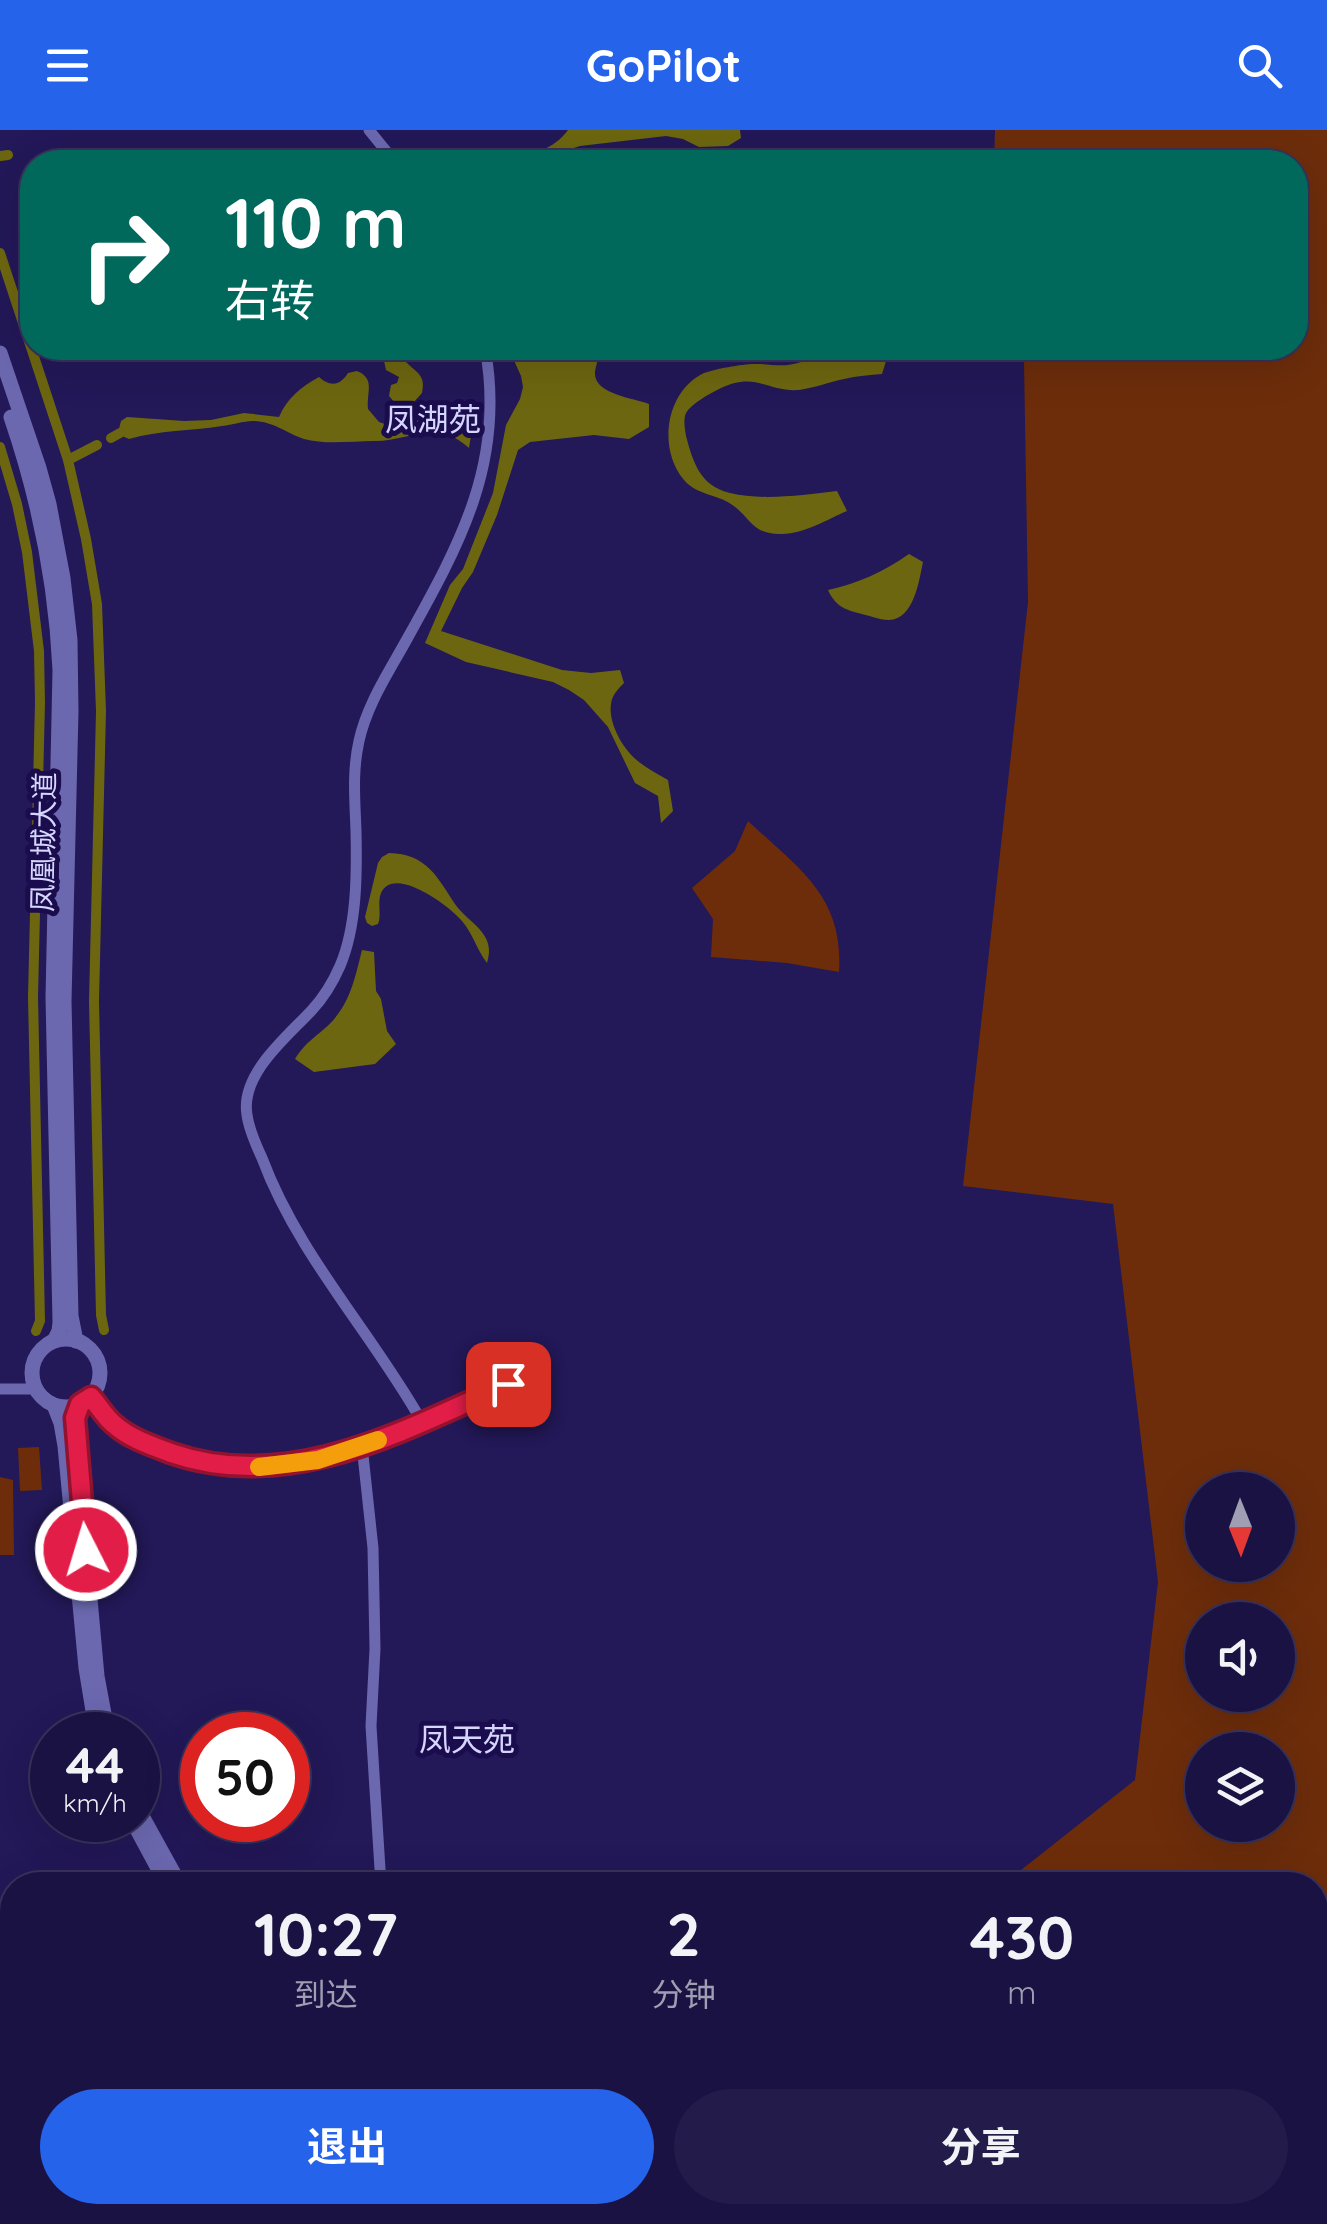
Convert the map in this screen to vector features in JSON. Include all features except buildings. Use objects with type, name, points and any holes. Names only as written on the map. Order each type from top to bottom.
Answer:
[{"type":"main road","name":"凤凰城大道","points":[[0,353],[49,504],[70,640],[64,1001],[70,1316],[76,1340]]},
{"type":"main road","name":"凤凰城大道","points":[[0,384],[39,511],[60,650],[53,1041],[60,1322],[54,1341]]},
{"type":"main road","points":[[85,1401],[67,1408],[54,1405],[34,1389],[31,1366],[43,1346],[76,1340],[87,1346],[100,1364],[98,1387],[75,1418],[95,1659],[104,1712]]},
{"type":"main road","points":[[54,1405],[65,1446],[93,1712]]},
{"type":"main road","points":[[144,1842],[160,1872]]},
{"type":"main road","points":[[156,1842],[173,1872]]},
{"type":"street","points":[[369,130],[385,150]]},
{"type":"street","points":[[422,1422],[398,1379],[282,1204],[248,1122],[246,1100],[261,1067],[320,1000],[344,954],[356,872],[353,788],[358,744],[372,704],[448,566],[470,516],[489,432],[486,360]]},
{"type":"street","points":[[85,1401],[116,1426],[157,1448],[202,1461],[272,1467],[318,1460],[362,1446],[534,1373]]},
{"type":"street","points":[[0,1389],[34,1389]]},
{"type":"street","points":[[362,1446],[373,1548],[376,1649],[371,1726],[380,1872]]},
{"type":"shaded area","points":[[568,130],[740,130],[741,138],[728,146],[699,147],[666,136],[542,150]]},
{"type":"shaded area","points":[[995,130],[1327,130],[1327,1872],[1018,1872],[1135,1780],[1158,1582],[1113,1204],[963,1186],[1028,602],[1024,361],[1016,360],[1308,360],[1308,150],[994,150]]},
{"type":"shaded area","points":[[405,360],[422,378],[422,393],[412,404],[396,404],[389,396],[391,385],[399,377],[386,370],[384,361]]},
{"type":"shaded area","points":[[514,360],[598,360],[595,372],[600,385],[649,404],[649,427],[629,439],[594,435],[530,442],[518,450],[473,572],[441,631],[562,670],[620,670],[624,683],[612,701],[612,720],[633,757],[668,780],[673,811],[661,823],[658,796],[635,783],[608,727],[584,700],[553,682],[466,662],[425,643],[450,585],[463,569],[493,493],[506,425],[523,387]]},
{"type":"shaded area","points":[[886,360],[882,374],[799,390],[751,382],[730,384],[696,403],[686,413],[684,422],[695,464],[705,479],[720,490],[769,497],[837,491],[847,511],[799,532],[772,534],[758,528],[731,504],[695,489],[684,480],[670,452],[670,421],[681,393],[704,373],[752,364]]},
{"type":"shaded area","points":[[357,371],[368,382],[368,409],[379,422],[397,424],[438,412],[474,417],[469,448],[445,433],[434,432],[388,440],[312,441],[253,421],[129,439],[119,429],[127,417],[184,421],[244,413],[279,417],[290,399],[312,381],[319,377],[335,384]]},
{"type":"shaded area","points":[[909,554],[923,562],[920,579],[910,606],[897,618],[881,619],[848,610],[828,590],[870,576]]},
{"type":"shaded area","points":[[748,821],[801,870],[826,903],[839,946],[839,972],[711,957],[713,919],[692,888],[735,851]]},
{"type":"shaded area","points":[[389,853],[413,858],[430,869],[485,936],[487,963],[456,915],[435,898],[409,885],[388,885],[381,893],[378,924],[367,923],[365,917],[378,863]]},
{"type":"shaded area","points":[[362,950],[374,952],[376,991],[387,1031],[396,1044],[375,1064],[314,1072],[295,1059],[341,1011]]},
{"type":"shaded area","points":[[39,1447],[42,1490],[20,1491],[18,1448]]},
{"type":"shaded area","points":[[0,1477],[13,1480],[14,1555],[0,1555]]},
{"type":"waterway","points":[[0,156],[8,155]]},
{"type":"waterway","points":[[0,253],[20,314]]},
{"type":"waterway","points":[[35,360],[68,460],[97,604],[101,711],[94,1001],[104,1330]]},
{"type":"waterway","points":[[111,438],[120,433]]},
{"type":"waterway","points":[[68,460],[97,445]]},
{"type":"waterway","points":[[0,447],[27,552],[39,651],[33,997],[40,1321],[36,1331]]},
{"type":"slow traffic","points":[[259,1467],[318,1460],[378,1440]]},
{"type":"district","name":"凤湖苑","points":[[433,419]]},
{"type":"district","name":"凤天苑","points":[[467,1739]]},
{"type":"route","points":[[86,1550],[75,1418],[80,1404],[91,1397],[116,1426],[157,1448],[225,1465],[272,1467],[340,1454],[508,1384]]}]
